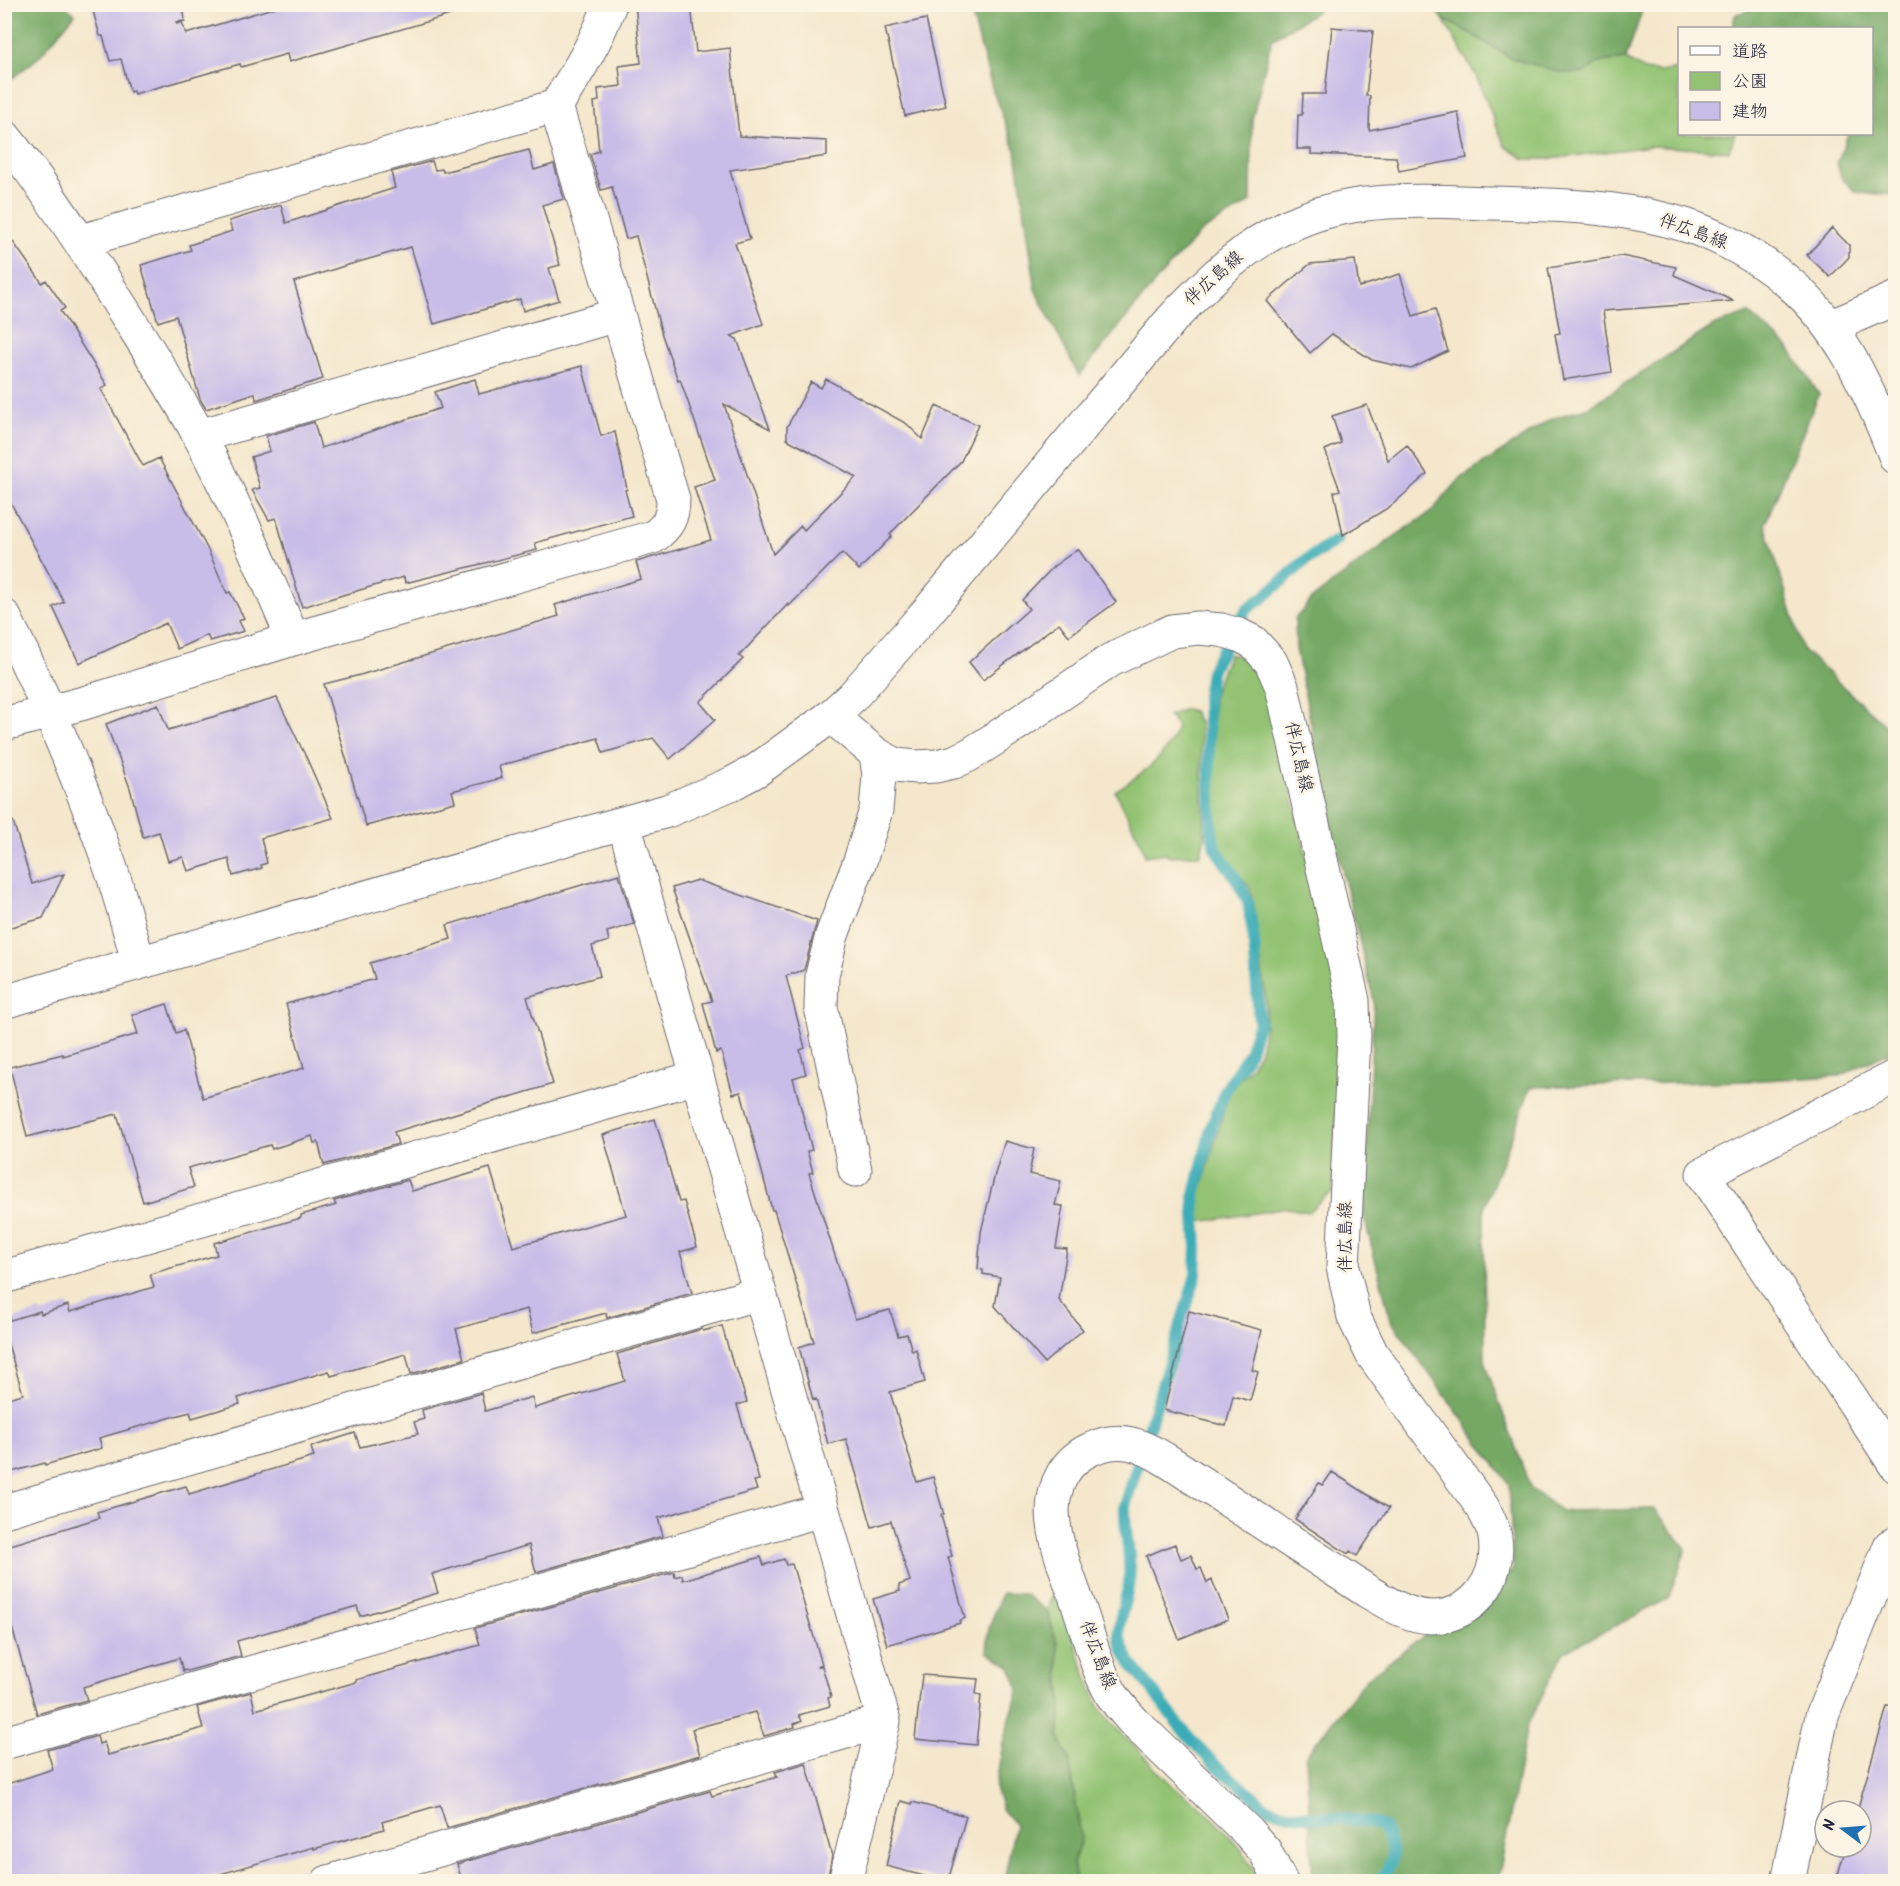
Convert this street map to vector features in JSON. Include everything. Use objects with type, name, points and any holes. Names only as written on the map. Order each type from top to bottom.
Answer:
[{"type":"street","points":[[81,241],[556,106],[580,68],[602,26],[610,4]]},
{"type":"street","points":[[4,724],[653,537],[663,531],[670,521],[673,500],[556,106]]},
{"type":"street","points":[[4,136],[81,241],[199,436],[232,501],[293,639]]},
{"type":"street","name":"伴広島線","points":[[1281,1881],[1265,1851],[1248,1832],[1122,1710],[1112,1694],[1098,1664],[1059,1545],[1053,1510],[1060,1477],[1070,1463],[1082,1453],[1099,1445],[1113,1443],[1142,1447],[1367,1591],[1411,1614],[1431,1617],[1464,1608],[1485,1589],[1492,1575],[1497,1557],[1495,1536],[1483,1508],[1372,1354],[1354,1317],[1343,1268],[1354,1035],[1353,1001],[1282,687],[1271,662],[1253,642],[1230,633],[1198,628],[1172,631],[1111,660],[996,738],[954,762],[936,766],[896,765],[876,754],[831,716],[852,696],[929,610],[1172,319],[1205,284],[1240,253],[1282,228],[1329,211],[1370,204],[1412,201],[1537,204],[1634,213],[1694,228],[1719,238],[1775,271],[1805,297],[1830,327],[1856,366],[1896,458]]},
{"type":"street","points":[[1830,327],[1896,298]]},
{"type":"street","points":[[199,436],[617,315]]},
{"type":"street","points":[[4,616],[50,712],[82,789],[111,868],[139,963]]},
{"type":"street","points":[[4,1002],[667,811],[733,783],[757,770],[831,716]]},
{"type":"street","points":[[855,1170],[820,1007],[822,975],[832,935],[860,861],[876,810],[879,776],[876,754]]},
{"type":"street","points":[[624,824],[884,1721],[845,1881]]},
{"type":"street","points":[[1896,1076],[1703,1174],[1896,1466]]},
{"type":"street","points":[[4,1277],[697,1077]]},
{"type":"street","points":[[4,1511],[760,1293]]},
{"type":"street","points":[[4,1743],[822,1510]]},
{"type":"street","points":[[1788,1881],[1822,1716],[1890,1546],[1896,1543]]},
{"type":"street","points":[[328,1881],[884,1721]]},
{"type":"green space","points":[[5,4],[64,5],[75,14],[39,57],[5,84]]},
{"type":"green space","points":[[1769,4],[1895,5],[1895,194],[1856,192],[1842,179],[1837,164],[1848,135],[1873,135],[1873,27],[1734,27],[1736,14]]},
{"type":"green space","points":[[969,5],[1327,5],[1272,39],[1252,119],[1251,202],[1202,231],[1161,275],[1079,376],[1036,292],[1016,151],[993,91]]},
{"type":"green space","points":[[1430,5],[1644,5],[1626,59],[1599,62],[1584,73],[1563,73],[1511,58],[1443,19]]},
{"type":"green space","points":[[1443,19],[1470,33],[1584,73],[1599,62],[1626,59],[1644,70],[1660,72],[1678,69],[1678,135],[1735,135],[1729,151],[1651,146],[1550,159],[1525,159],[1505,146],[1475,74]]},
{"type":"green space","points":[[1748,313],[1788,347],[1819,394],[1765,524],[1803,650],[1895,734],[1895,1050],[1839,1076],[1531,1087],[1484,1208],[1485,1364],[1531,1489],[1562,1511],[1655,1509],[1686,1549],[1668,1599],[1564,1652],[1527,1726],[1498,1881],[1313,1881],[1306,1755],[1367,1678],[1513,1570],[1509,1484],[1391,1321],[1363,1213],[1374,1001],[1329,816],[1296,649],[1295,619],[1313,598],[1395,536],[1430,513],[1460,479],[1551,419],[1589,407],[1713,326]]},
{"type":"green space","points":[[1229,654],[1248,660],[1260,674],[1266,686],[1341,1000],[1333,1193],[1326,1196],[1308,1212],[1287,1208],[1199,1222],[1198,1202],[1228,1096],[1232,1087],[1252,1065],[1259,1053],[1264,1034],[1266,1006],[1254,904],[1249,887],[1221,851],[1215,832],[1213,700],[1215,688]]},
{"type":"green space","points":[[1185,709],[1193,711],[1200,725],[1205,838],[1200,855],[1168,856],[1166,853],[1145,856],[1141,843],[1115,791],[1144,771],[1167,748],[1177,727],[1172,718],[1168,716]]},
{"type":"green space","points":[[1055,1584],[1087,1677],[1099,1706],[1107,1718],[1174,1787],[1199,1805],[1221,1826],[1240,1848],[1261,1881],[1076,1881],[1073,1864],[1081,1837],[1069,1759],[1059,1737],[1062,1707],[1057,1643],[1047,1611]]},
{"type":"green space","points":[[1002,1593],[1024,1594],[1047,1611],[1057,1643],[1062,1707],[1059,1737],[1069,1759],[1081,1838],[1073,1864],[1076,1881],[1004,1881],[1015,1825],[1002,1809],[995,1788],[1004,1738],[1019,1689],[1009,1665],[987,1652],[989,1628]]},
{"type":"building","points":[[91,4],[183,4],[185,21],[176,22],[177,24],[182,22],[186,34],[286,4],[456,4],[457,13],[289,62],[287,54],[241,67],[240,64],[134,94],[133,91],[130,92],[121,59],[110,61]]},
{"type":"building","points":[[635,4],[691,4],[696,52],[730,48],[739,136],[827,141],[827,156],[730,170],[750,239],[735,243],[763,324],[731,336],[737,339],[770,429],[724,404],[773,554],[801,526],[804,530],[856,477],[787,439],[787,427],[811,382],[821,388],[826,379],[907,424],[922,439],[936,406],[978,425],[961,461],[890,534],[892,536],[859,570],[842,553],[789,606],[788,604],[739,656],[743,659],[700,702],[715,720],[670,759],[653,738],[603,753],[598,738],[499,766],[502,778],[452,791],[455,802],[366,826],[324,684],[559,616],[555,605],[641,579],[636,562],[711,540],[694,487],[715,480],[680,379],[678,380],[662,335],[636,236],[626,239],[612,187],[601,190],[590,154],[599,151],[594,102],[599,101],[598,89],[621,86],[619,66],[641,63]]},
{"type":"building","points":[[926,19],[946,106],[905,116],[885,28]]},
{"type":"building","points":[[1332,27],[1373,31],[1366,96],[1370,96],[1369,130],[1458,112],[1467,158],[1399,171],[1396,157],[1311,154],[1311,149],[1297,149],[1298,115],[1302,115],[1303,94],[1325,94]]},
{"type":"building","points":[[529,150],[534,170],[554,164],[564,199],[542,205],[560,265],[549,268],[559,300],[523,311],[520,299],[434,324],[411,247],[341,267],[294,282],[323,379],[256,400],[255,393],[206,409],[200,399],[176,316],[158,322],[141,265],[191,250],[189,245],[232,231],[229,221],[281,205],[286,223],[395,188],[391,172],[432,161],[435,170],[442,169],[443,172]]},
{"type":"building","points":[[1832,228],[1849,245],[1849,257],[1830,277],[1807,255]]},
{"type":"building","points":[[4,229],[42,283],[46,280],[65,308],[60,311],[107,385],[101,389],[143,466],[159,458],[208,550],[227,593],[230,592],[244,618],[239,621],[244,631],[210,641],[207,635],[177,649],[166,623],[79,663],[53,607],[64,602],[4,490]]},
{"type":"building","points":[[1621,256],[1676,267],[1674,275],[1734,301],[1603,311],[1612,372],[1563,380],[1555,334],[1560,333],[1548,268]]},
{"type":"building","points":[[1355,260],[1359,287],[1400,274],[1413,316],[1435,309],[1448,351],[1411,369],[1372,360],[1332,334],[1310,353],[1267,301],[1310,264]]},
{"type":"building","points":[[582,366],[601,436],[615,432],[632,516],[535,543],[537,550],[405,583],[404,577],[302,607],[276,518],[269,520],[252,490],[260,488],[251,457],[270,451],[266,436],[314,422],[321,448],[441,408],[435,392],[475,379],[479,394]]},
{"type":"building","points":[[1367,405],[1388,460],[1407,445],[1427,474],[1391,506],[1343,535],[1334,492],[1340,490],[1325,450],[1341,443],[1332,416]]},
{"type":"building","points":[[1078,549],[1116,602],[1069,636],[1059,623],[983,680],[969,662],[1029,609],[1022,600],[1054,566]]},
{"type":"building","points":[[277,698],[333,818],[261,838],[267,863],[261,865],[262,868],[233,876],[229,859],[188,871],[183,857],[168,861],[159,832],[143,837],[130,788],[106,724],[158,704],[168,730]]},
{"type":"building","points":[[13,821],[32,884],[64,874],[43,918],[4,929],[4,822]]},
{"type":"building","points":[[619,874],[634,924],[607,932],[609,941],[592,946],[600,976],[527,997],[553,1084],[394,1132],[398,1144],[324,1165],[318,1142],[314,1143],[312,1136],[272,1149],[270,1145],[188,1168],[194,1187],[143,1202],[117,1114],[27,1137],[10,1067],[63,1054],[63,1056],[138,1034],[132,1015],[167,1004],[176,1033],[184,1030],[203,1098],[304,1068],[286,1004],[375,979],[370,963],[451,939],[447,925]]},
{"type":"building","points":[[697,880],[817,921],[804,970],[786,976],[805,1048],[800,1050],[806,1074],[793,1078],[812,1150],[807,1151],[813,1172],[809,1173],[855,1319],[890,1310],[898,1336],[907,1334],[912,1351],[916,1349],[925,1382],[890,1392],[917,1482],[933,1477],[944,1515],[941,1515],[952,1556],[948,1557],[965,1618],[959,1621],[960,1623],[887,1645],[873,1599],[900,1591],[899,1585],[910,1581],[891,1521],[872,1527],[846,1439],[828,1444],[816,1399],[813,1400],[799,1347],[814,1342],[774,1210],[772,1210],[741,1092],[733,1094],[721,1051],[716,1053],[703,1003],[712,1001],[672,888]]},
{"type":"building","points":[[655,1119],[679,1202],[684,1201],[697,1247],[680,1252],[692,1293],[607,1318],[606,1313],[533,1333],[527,1309],[456,1329],[464,1359],[411,1374],[406,1354],[331,1376],[329,1371],[238,1398],[240,1404],[192,1418],[190,1412],[99,1438],[102,1448],[45,1465],[45,1463],[4,1474],[4,1399],[23,1394],[4,1331],[4,1322],[68,1305],[70,1312],[154,1287],[150,1274],[217,1255],[214,1243],[301,1218],[301,1215],[336,1205],[334,1201],[408,1180],[412,1191],[490,1168],[513,1247],[626,1215],[603,1135]]},
{"type":"building","points":[[1005,1141],[1034,1149],[1029,1174],[1061,1181],[1055,1205],[1063,1206],[1056,1248],[1067,1249],[1059,1300],[1083,1330],[1044,1363],[995,1306],[1000,1277],[983,1274],[983,1270],[978,1269],[981,1232]]},
{"type":"building","points":[[1189,1311],[1262,1330],[1252,1370],[1258,1372],[1250,1401],[1233,1396],[1226,1426],[1164,1410]]},
{"type":"building","points":[[722,1326],[747,1402],[737,1405],[759,1480],[754,1481],[757,1490],[658,1518],[663,1536],[536,1572],[529,1545],[432,1574],[438,1593],[360,1616],[357,1606],[237,1641],[241,1656],[187,1671],[183,1671],[179,1658],[83,1687],[87,1700],[37,1714],[4,1600],[4,1547],[99,1518],[97,1512],[186,1486],[189,1494],[314,1457],[311,1447],[355,1433],[360,1447],[418,1434],[414,1422],[424,1419],[422,1410],[481,1393],[485,1411],[532,1397],[535,1408],[625,1381],[617,1354],[702,1329],[703,1331]]},
{"type":"building","points":[[1332,1472],[1389,1508],[1357,1556],[1350,1551],[1348,1554],[1295,1519],[1319,1483],[1323,1485]]},
{"type":"building","points":[[1175,1544],[1181,1559],[1191,1555],[1197,1569],[1201,1568],[1207,1583],[1212,1580],[1228,1619],[1179,1639],[1146,1556]]},
{"type":"building","points":[[761,1557],[764,1565],[784,1559],[786,1565],[792,1564],[822,1664],[817,1666],[822,1666],[831,1697],[828,1698],[830,1706],[799,1715],[802,1721],[794,1724],[795,1727],[764,1736],[755,1712],[692,1729],[700,1755],[447,1828],[440,1805],[382,1822],[384,1829],[196,1881],[4,1881],[4,1785],[53,1769],[47,1750],[97,1736],[99,1744],[104,1742],[108,1755],[203,1728],[197,1707],[251,1692],[255,1710],[480,1645],[475,1628],[674,1572],[675,1577],[682,1575],[683,1580]]},
{"type":"building","points":[[922,1675],[978,1679],[976,1694],[981,1695],[976,1745],[915,1739]]},
{"type":"building","points":[[1887,1707],[1896,1708],[1896,1881],[1836,1881],[1842,1859],[1873,1859],[1873,1799],[1860,1799]]},
{"type":"building","points":[[806,1763],[832,1856],[827,1881],[462,1881],[457,1864],[710,1791],[712,1796],[777,1777],[775,1772]]},
{"type":"building","points":[[901,1801],[966,1816],[949,1878],[944,1876],[943,1881],[886,1866]]},
{"type":"waterway","points":[[1337,540],[1306,560],[1247,609],[1211,672],[1207,696],[1212,833],[1215,848],[1237,880],[1248,902],[1254,940],[1259,1022],[1249,1053],[1225,1091],[1212,1125],[1194,1198],[1196,1275],[1125,1506],[1130,1573],[1119,1631],[1124,1652],[1130,1662],[1182,1729],[1208,1758],[1262,1804],[1271,1809],[1299,1816],[1356,1820],[1383,1827],[1392,1849],[1392,1855],[1380,1882]]}]
